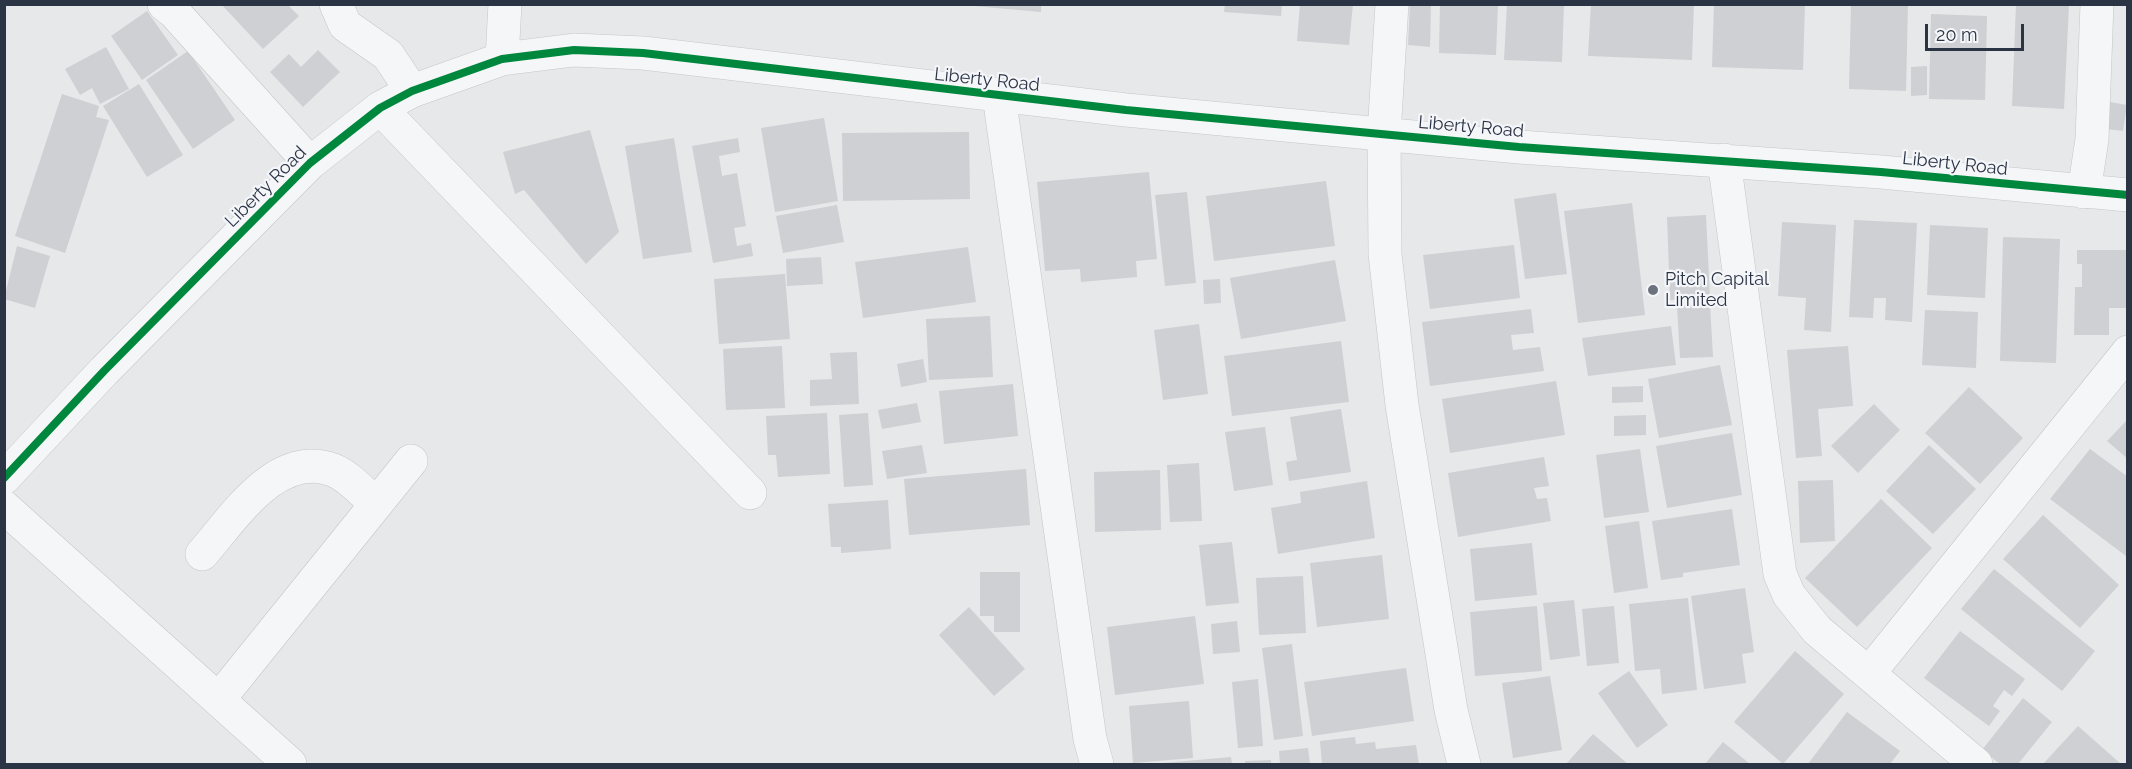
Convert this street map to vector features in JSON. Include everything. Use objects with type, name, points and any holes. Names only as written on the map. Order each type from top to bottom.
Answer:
[{"type":"street","points":[[164,4],[174,12],[310,163]]},
{"type":"street","points":[[336,4],[345,25],[388,55],[412,91]]},
{"type":"street","points":[[502,59],[505,4]]},
{"type":"street","points":[[1392,4],[1384,134],[1385,254],[1392,333],[1451,710],[1464,765]]},
{"type":"street","points":[[2084,192],[2092,139],[2097,4]]},
{"type":"street","name":"Liberty Road","points":[[4,478],[112,363],[310,163],[380,108],[412,91],[502,59],[574,50],[643,53],[999,96],[1519,147],[1881,172],[2127,195]]},
{"type":"street","points":[[999,96],[1090,739],[1097,765]]},
{"type":"street","points":[[380,108],[535,273],[750,493]]},
{"type":"street","points":[[1724,160],[1780,574],[1789,595],[1817,630],[1870,672],[1976,765]]},
{"type":"street","points":[[1870,672],[2127,352]]},
{"type":"street","points":[[219,699],[411,461]]},
{"type":"street","points":[[202,554],[259,489],[287,471],[308,467],[332,470],[376,504]]},
{"type":"street","points":[[4,507],[290,765]]},
{"type":"building","points":[[221,4],[287,4],[299,16],[263,49]]},
{"type":"building","points":[[1225,4],[1282,4],[1281,16],[1224,12]]},
{"type":"building","points":[[1300,4],[1353,4],[1349,45],[1297,41]]},
{"type":"building","points":[[1410,4],[1431,4],[1430,47],[1408,45]]},
{"type":"building","points":[[1440,4],[1498,4],[1496,55],[1439,53]]},
{"type":"building","points":[[1507,4],[1564,4],[1562,62],[1504,60]]},
{"type":"building","points":[[1591,4],[1694,4],[1692,60],[1588,56]]},
{"type":"building","points":[[1714,4],[1805,4],[1803,70],[1712,67]]},
{"type":"building","points":[[1851,4],[1908,4],[1906,91],[1849,89]]},
{"type":"building","points":[[2016,4],[2069,4],[2064,109],[2012,106]]},
{"type":"building","points":[[963,5],[1041,5],[1041,12]]},
{"type":"building","points":[[147,11],[178,55],[142,80],[111,36]]},
{"type":"building","points":[[1931,14],[1987,16],[1985,100],[1929,99]]},
{"type":"building","points":[[106,47],[129,89],[100,104],[92,88],[80,95],[65,69]]},
{"type":"building","points":[[318,50],[340,72],[303,107],[270,72],[289,54],[301,67]]},
{"type":"building","points":[[188,51],[235,120],[193,149],[146,80]]},
{"type":"building","points":[[1927,66],[1927,95],[1911,96],[1911,67]]},
{"type":"building","points":[[139,84],[183,155],[147,177],[103,106]]},
{"type":"building","points":[[62,94],[99,106],[96,117],[109,120],[65,253],[15,236]]},
{"type":"building","points":[[2110,102],[2127,105],[2123,131],[2106,129]]},
{"type":"building","points":[[824,118],[838,201],[775,212],[761,128]]},
{"type":"building","points":[[590,130],[619,232],[586,264],[524,190],[515,194],[503,152]]},
{"type":"building","points":[[969,132],[970,199],[843,201],[842,133]]},
{"type":"building","points":[[674,138],[692,252],[643,259],[625,146]]},
{"type":"building","points":[[738,138],[740,152],[719,156],[722,176],[737,173],[746,226],[734,228],[737,246],[751,243],[753,256],[713,263],[692,146]]},
{"type":"building","points":[[1149,172],[1157,259],[1136,261],[1137,277],[1081,282],[1080,269],[1045,271],[1037,182]]},
{"type":"building","points":[[1326,181],[1335,246],[1214,261],[1206,196]]},
{"type":"building","points":[[1187,192],[1196,283],[1165,286],[1155,195]]},
{"type":"building","points":[[1556,193],[1567,274],[1525,279],[1514,199]]},
{"type":"building","points":[[1632,203],[1645,315],[1578,323],[1564,211]]},
{"type":"building","points":[[837,205],[844,242],[783,253],[776,216]]},
{"type":"building","points":[[1706,215],[1710,298],[1670,300],[1667,217]]},
{"type":"building","points":[[1854,220],[1917,223],[1912,322],[1885,320],[1886,298],[1874,298],[1873,318],[1849,317]]},
{"type":"building","points":[[1782,222],[1836,225],[1831,332],[1804,330],[1806,298],[1778,296]]},
{"type":"building","points":[[1930,225],[1988,228],[1985,298],[1927,295]]},
{"type":"building","points":[[2003,237],[2060,239],[2056,363],[2000,361]]},
{"type":"building","points":[[1514,245],[1520,298],[1430,309],[1423,255]]},
{"type":"building","points":[[17,246],[50,256],[35,308],[4,299]]},
{"type":"building","points":[[968,247],[976,302],[863,318],[855,262]]},
{"type":"building","points":[[2077,250],[2128,250],[2128,308],[2109,308],[2109,335],[2074,335],[2075,287],[2082,287],[2082,264],[2077,264]]},
{"type":"building","points":[[821,257],[823,284],[787,286],[786,259]]},
{"type":"building","points":[[1335,260],[1346,321],[1241,339],[1230,278]]},
{"type":"building","points":[[785,274],[790,339],[719,344],[714,279]]},
{"type":"building","points":[[1220,279],[1221,303],[1204,304],[1203,280]]},
{"type":"building","points":[[1710,304],[1713,357],[1680,358],[1677,306]]},
{"type":"building","points":[[1531,309],[1534,333],[1511,335],[1513,350],[1540,347],[1544,371],[1430,386],[1422,322]]},
{"type":"building","points":[[1925,310],[1978,312],[1976,368],[1922,365]]},
{"type":"building","points":[[990,316],[993,377],[929,380],[926,319]]},
{"type":"building","points":[[1199,324],[1208,394],[1163,400],[1154,330]]},
{"type":"building","points":[[1671,326],[1676,365],[1588,376],[1582,338]]},
{"type":"building","points":[[1341,341],[1349,402],[1232,416],[1224,356]]},
{"type":"building","points":[[782,346],[785,408],[726,410],[723,349]]},
{"type":"building","points":[[1848,346],[1853,406],[1818,409],[1822,456],[1796,458],[1787,350]]},
{"type":"building","points":[[857,352],[859,404],[810,406],[810,380],[832,379],[830,353]]},
{"type":"building","points":[[923,359],[927,382],[901,387],[897,364]]},
{"type":"building","points":[[1720,365],[1732,425],[1659,438],[1648,379]]},
{"type":"building","points":[[1556,381],[1565,435],[1450,453],[1442,399]]},
{"type":"building","points":[[1013,384],[1018,436],[944,444],[939,391]]},
{"type":"building","points":[[1643,386],[1643,402],[1612,403],[1612,387]]},
{"type":"building","points":[[1969,387],[2023,438],[1980,484],[1925,433]]},
{"type":"building","points":[[917,403],[921,422],[882,429],[878,410]]},
{"type":"building","points":[[1874,404],[1900,430],[1858,473],[1831,446]]},
{"type":"building","points":[[1341,409],[1351,472],[1289,481],[1286,462],[1297,460],[1290,417]]},
{"type":"building","points":[[827,413],[830,474],[778,477],[776,455],[768,455],[766,416]]},
{"type":"building","points":[[868,413],[873,485],[844,487],[839,415]]},
{"type":"building","points":[[1646,415],[1646,435],[1614,436],[1614,416]]},
{"type":"building","points":[[2128,419],[2128,459],[2107,441]]},
{"type":"building","points":[[1265,427],[1273,485],[1234,491],[1225,432]]},
{"type":"building","points":[[1732,433],[1742,495],[1667,508],[1656,446]]},
{"type":"building","points":[[922,445],[927,473],[887,479],[882,451]]},
{"type":"building","points":[[1929,445],[1976,489],[1933,534],[1886,491]]},
{"type":"building","points":[[1640,449],[1649,512],[1604,518],[1596,455]]},
{"type":"building","points":[[2090,449],[2128,477],[2126,556],[2050,499]]},
{"type":"building","points":[[1544,457],[1549,486],[1534,488],[1537,499],[1547,498],[1551,521],[1458,537],[1448,473]]},
{"type":"building","points":[[1199,463],[1202,521],[1170,522],[1167,465]]},
{"type":"building","points":[[1026,469],[1030,525],[909,535],[904,479]]},
{"type":"building","points":[[1160,470],[1161,530],[1095,532],[1094,472]]},
{"type":"building","points":[[1833,480],[1835,541],[1800,543],[1798,481]]},
{"type":"building","points":[[1367,481],[1375,538],[1278,554],[1271,508],[1301,503],[1300,492]]},
{"type":"building","points":[[1881,499],[1932,548],[1857,627],[1805,578]]},
{"type":"building","points":[[888,500],[891,549],[841,553],[841,547],[831,547],[828,504]]},
{"type":"building","points":[[1732,509],[1740,565],[1683,573],[1683,577],[1661,580],[1652,521]]},
{"type":"building","points":[[2043,515],[2119,585],[2080,628],[2003,559]]},
{"type":"building","points":[[1639,521],[1648,588],[1614,593],[1605,526]]},
{"type":"building","points":[[1232,542],[1239,603],[1206,606],[1199,545]]},
{"type":"building","points":[[1532,543],[1537,595],[1475,601],[1470,549]]},
{"type":"building","points":[[1382,555],[1389,619],[1317,627],[1310,563]]},
{"type":"building","points":[[1994,569],[2095,651],[2062,691],[1961,609]]},
{"type":"building","points":[[980,572],[1020,572],[1020,632],[994,632],[994,616],[980,616]]},
{"type":"building","points":[[1303,576],[1306,633],[1259,635],[1256,578]]},
{"type":"building","points":[[1745,588],[1754,652],[1742,654],[1746,683],[1704,689],[1691,596]]},
{"type":"building","points":[[1688,598],[1697,690],[1662,694],[1660,669],[1635,671],[1629,604]]},
{"type":"building","points":[[1574,600],[1580,656],[1550,660],[1543,603]]},
{"type":"building","points":[[1537,606],[1542,671],[1475,676],[1470,612]]},
{"type":"building","points":[[1614,606],[1619,663],[1587,666],[1582,609]]},
{"type":"building","points":[[969,607],[1025,669],[994,696],[939,635]]},
{"type":"building","points":[[1195,616],[1204,684],[1115,695],[1107,627]]},
{"type":"building","points":[[1237,621],[1240,652],[1213,654],[1211,624]]},
{"type":"building","points":[[1960,631],[2025,679],[2012,696],[2004,690],[1993,706],[2000,711],[1989,726],[1924,678]]},
{"type":"building","points":[[1292,644],[1303,736],[1274,740],[1262,648]]},
{"type":"building","points":[[1795,651],[1844,694],[1783,764],[1734,722]]},
{"type":"building","points":[[1406,668],[1414,721],[1312,736],[1304,682]]},
{"type":"building","points":[[1629,671],[1668,725],[1637,748],[1598,693]]},
{"type":"building","points":[[1550,676],[1562,750],[1513,758],[1502,683]]},
{"type":"building","points":[[1258,679],[1263,746],[1238,748],[1232,682]]},
{"type":"building","points":[[2023,698],[2052,722],[2018,764],[2000,764],[1982,750]]},
{"type":"building","points":[[1189,701],[1193,758],[1133,763],[1129,706]]},
{"type":"building","points":[[1847,712],[1900,751],[1890,764],[1808,764]]},
{"type":"building","points":[[2078,726],[2121,764],[2043,764]]},
{"type":"building","points":[[1593,734],[1628,764],[1566,764]]},
{"type":"building","points":[[1355,737],[1356,744],[1375,742],[1376,749],[1416,745],[1419,764],[1322,764],[1320,741]]},
{"type":"building","points":[[1723,742],[1750,764],[1705,764]]},
{"type":"building","points":[[1308,748],[1310,764],[1280,764],[1279,751]]},
{"type":"building","points":[[1231,757],[1232,764],[1163,764],[1163,763]]},
{"type":"building","points":[[1271,760],[1271,764],[1245,764],[1245,761]]},
{"type":"cycle path","points":[[4,478],[104,371],[310,163],[380,108],[412,91],[502,59],[574,50],[643,53],[1126,110],[1519,147],[1881,172],[2128,195]]},
{"type":"place","name":"Pitch Capital Limited","points":[[1653,290]]}]
